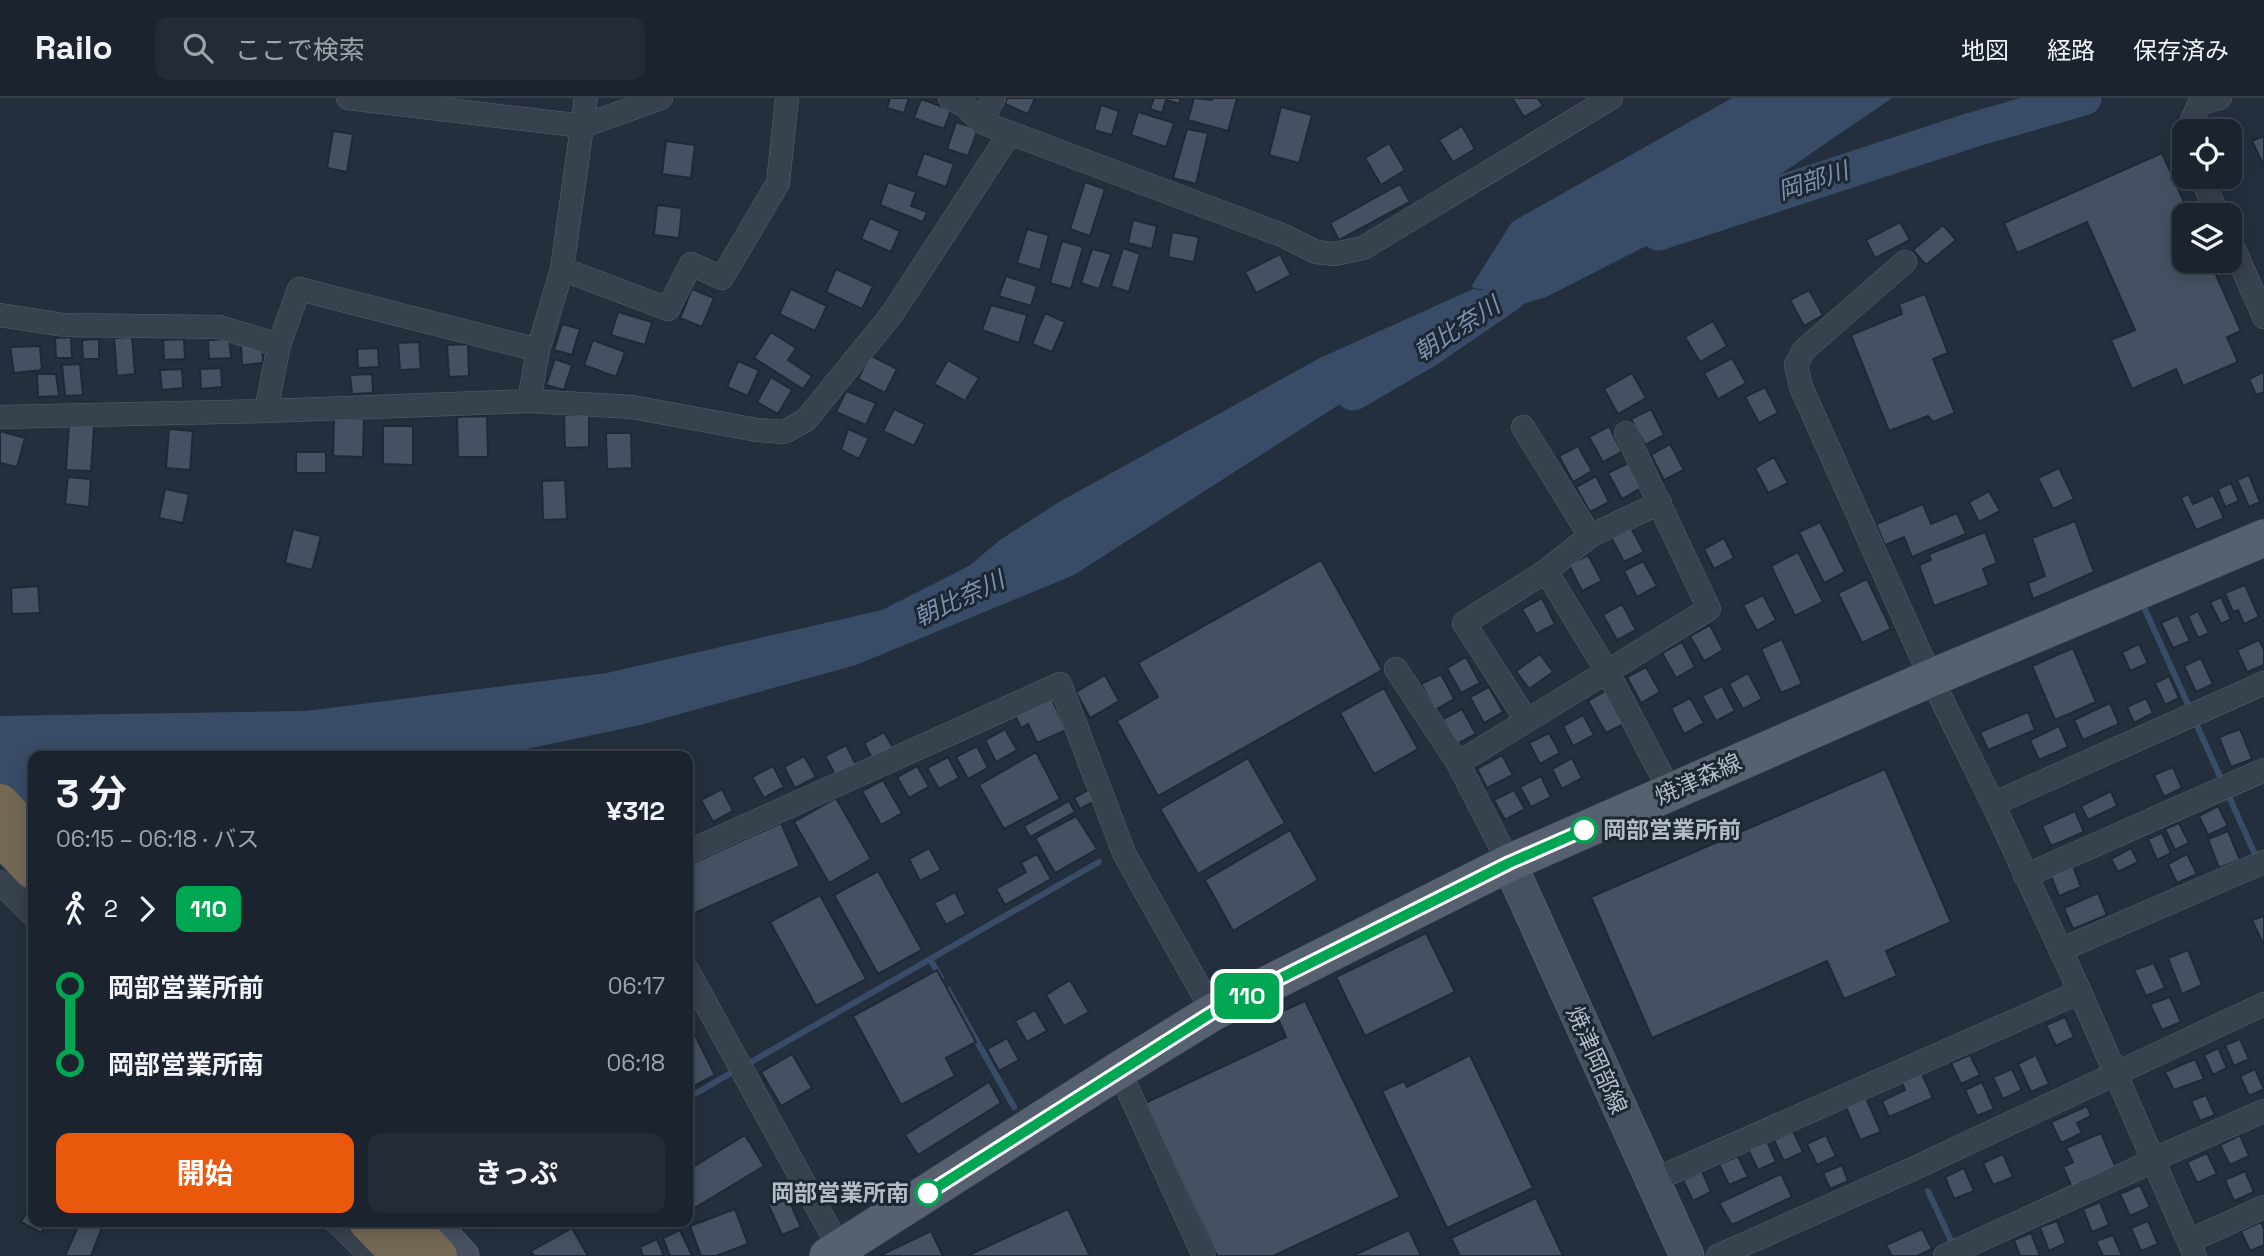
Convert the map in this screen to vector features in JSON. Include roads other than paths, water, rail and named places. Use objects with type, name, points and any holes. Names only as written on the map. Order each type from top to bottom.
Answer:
[{"type":"highway","points":[[0,803],[28,833]]},
{"type":"highway","points":[[0,835],[28,865]]},
{"type":"highway","points":[[373,1227],[401,1256]]},
{"type":"main road","name":"焼津森線","points":[[834,1252],[1213,1012],[1509,863],[1931,678],[2264,538]]},
{"type":"main road","points":[[0,787],[28,815]]},
{"type":"main road","name":"焼津岡部線","points":[[1509,863],[1687,1256]]},
{"type":"street","points":[[348,98],[583,126],[661,98]]},
{"type":"street","points":[[529,401],[538,350],[562,269],[586,98]]},
{"type":"street","points":[[562,269],[668,309],[691,264],[722,278],[778,183],[787,98]]},
{"type":"street","points":[[950,98],[965,106],[981,122],[1282,235],[1316,252],[1335,254],[1363,248],[1611,98]]},
{"type":"street","points":[[981,122],[994,98]]},
{"type":"street","points":[[2192,119],[2199,104],[2220,98]]},
{"type":"street","points":[[0,417],[529,401],[632,407],[757,430],[784,432],[806,420],[892,314],[1010,133]]},
{"type":"street","points":[[1905,262],[1804,350],[1796,365],[1806,401],[1931,678],[2080,992],[2192,1249],[2264,1208]]},
{"type":"street","points":[[2242,267],[2264,317]]},
{"type":"street","points":[[266,411],[279,345],[299,289],[538,350]]},
{"type":"street","points":[[0,315],[64,325],[219,327],[279,345]]},
{"type":"street","points":[[1523,427],[1590,536]]},
{"type":"street","points":[[1458,763],[1709,609],[1626,433]]},
{"type":"street","points":[[1527,721],[1464,624],[1546,571],[1590,536],[1660,503]]},
{"type":"street","points":[[1546,571],[1608,673],[1670,791]]},
{"type":"street","points":[[1396,668],[1458,763],[1509,863]]},
{"type":"street","points":[[1993,804],[2264,683]]},
{"type":"street","points":[[693,850],[1059,684],[1124,853],[1213,1012]]},
{"type":"street","points":[[2025,876],[2264,769]]},
{"type":"street","points":[[2060,950],[2264,862]]},
{"type":"street","points":[[0,882],[28,910]]},
{"type":"street","points":[[693,981],[834,1252]]},
{"type":"street","points":[[1652,1181],[2080,992]]},
{"type":"street","points":[[1718,1256],[2264,1004]]},
{"type":"street","points":[[1125,1067],[1123,1079],[1204,1256]]},
{"type":"street","points":[[1945,1256],[2264,1111]]},
{"type":"street","points":[[341,1227],[370,1256]]},
{"type":"water","points":[[1732,98],[1892,98],[1762,187],[1546,297],[1471,320],[1074,575],[856,665],[640,725],[518,751],[28,751],[28,810],[0,813],[0,716],[306,711],[607,673],[882,610],[969,566],[1000,540],[1059,502],[1320,358],[1473,289],[1488,291],[1471,287],[1512,222]]},
{"type":"waterway","name":"岡部川","points":[[1658,233],[1972,130],[2084,98]]},
{"type":"waterway","name":"朝比奈川","points":[[1353,393],[1427,350],[1509,294]]},
{"type":"waterway","points":[[2142,603],[2191,711]]},
{"type":"waterway","points":[[2195,721],[2258,861]]},
{"type":"waterway","points":[[746,1065],[1099,862]]},
{"type":"waterway","points":[[930,959],[941,978]]},
{"type":"waterway","points":[[948,990],[1014,1107]]},
{"type":"waterway","points":[[693,1095],[736,1070]]},
{"type":"waterway","points":[[1928,1191],[1954,1247]]},
{"type":"place","name":"岡部営業所前","points":[[1584,830]]},
{"type":"place","name":"岡部営業所南","points":[[928,1193]]}]
